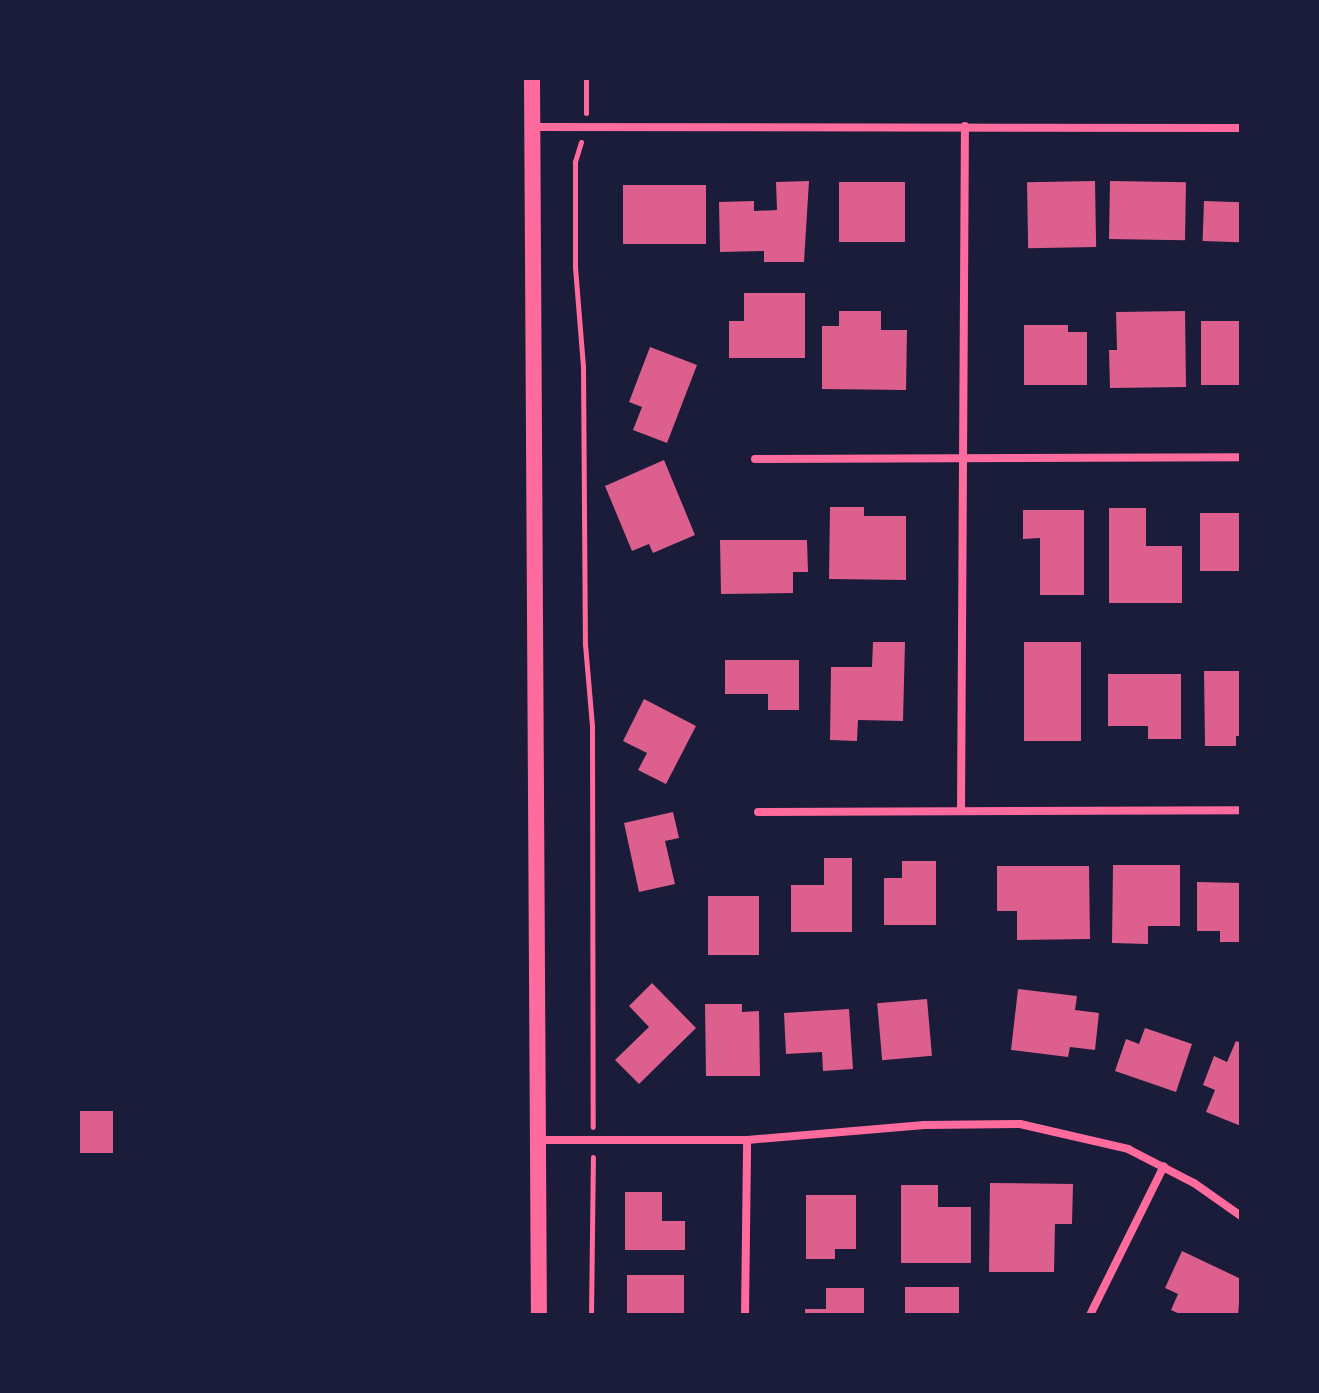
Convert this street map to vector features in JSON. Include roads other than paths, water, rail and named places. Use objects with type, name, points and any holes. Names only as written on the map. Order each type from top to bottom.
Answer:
[{"type":"main road","points":[[532,78],[539,1315]]},
{"type":"street","points":[[961,811],[960,460],[965,126]]},
{"type":"street","points":[[533,127],[1241,128]]},
{"type":"street","points":[[755,459],[1241,457]]},
{"type":"street","points":[[758,812],[1241,810]]},
{"type":"street","points":[[540,1140],[747,1140],[924,1125],[1020,1124],[1102,1140],[1164,1166],[1241,1216]]},
{"type":"street","points":[[745,1315],[747,1140]]},
{"type":"street","points":[[1090,1315],[1164,1166]]}]
